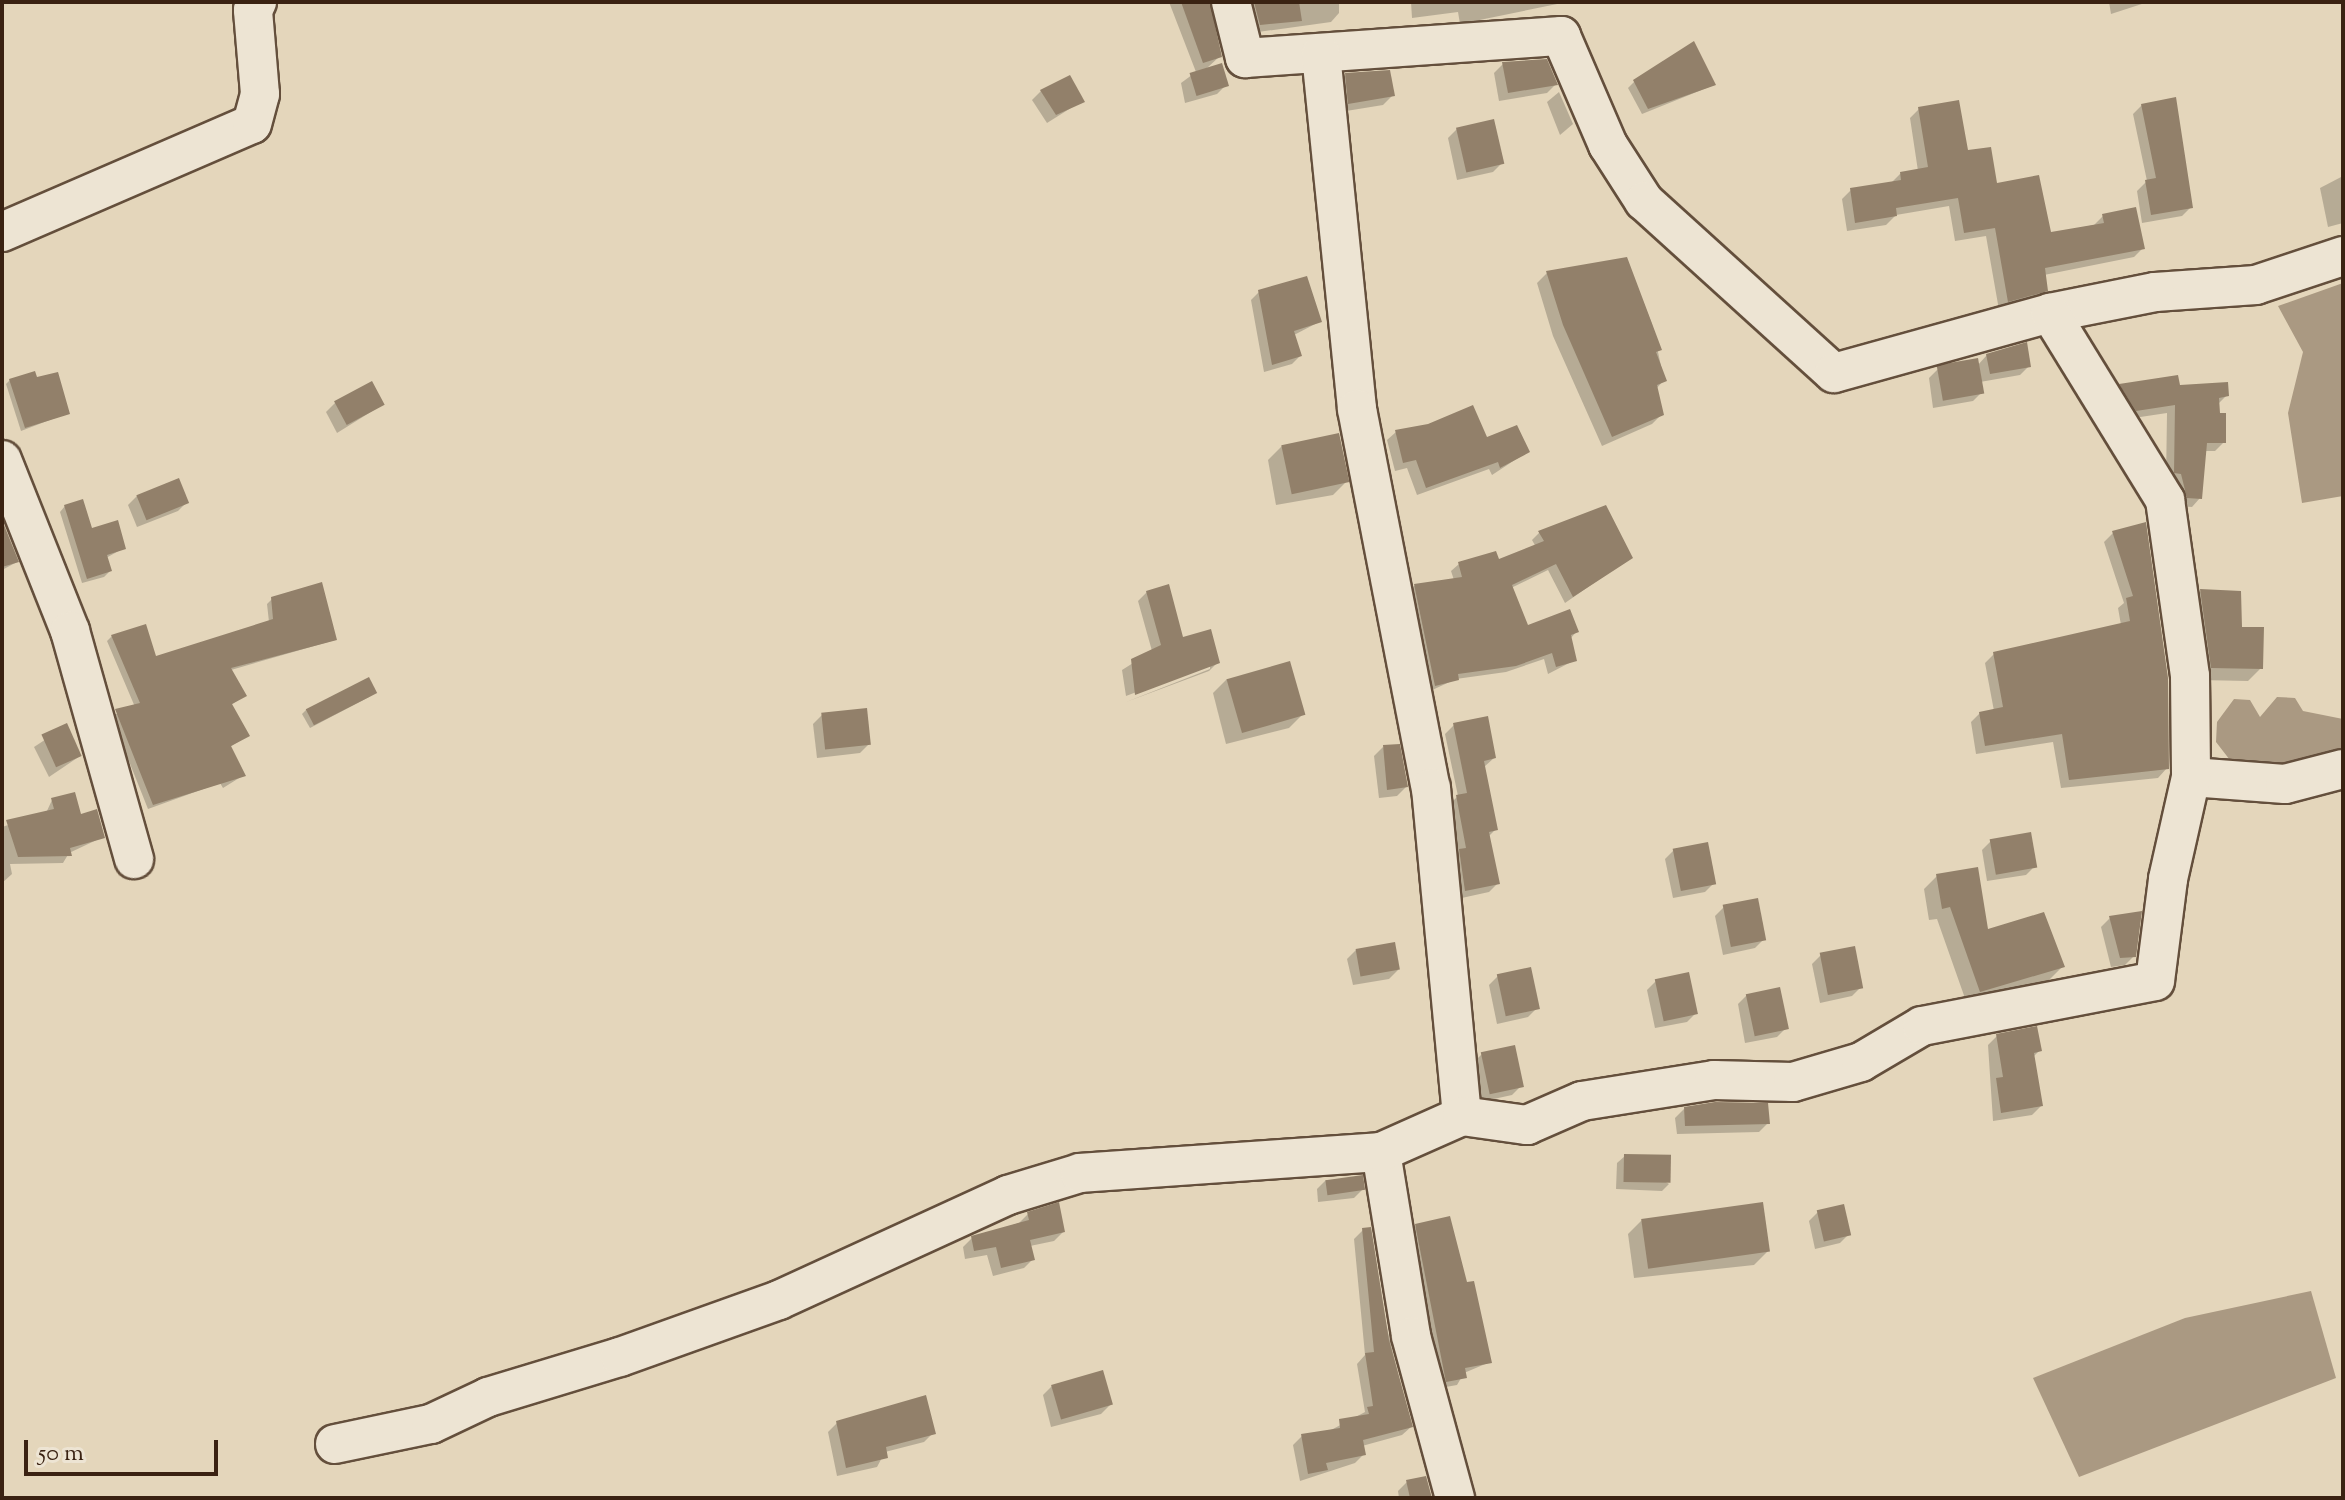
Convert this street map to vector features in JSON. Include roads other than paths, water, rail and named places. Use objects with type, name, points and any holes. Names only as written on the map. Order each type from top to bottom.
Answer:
[{"type":"street","points":[[2,232],[252,124],[260,94],[253,10],[257,2]]},
{"type":"street","points":[[1231,2],[1245,58],[1561,36],[1608,145],[1644,201],[1834,373],[2050,313],[2155,292],[2256,285],[2343,256]]},
{"type":"street","points":[[1321,54],[1357,409],[1431,788],[1462,1116]]},
{"type":"street","points":[[335,1444],[431,1424],[488,1397],[779,1300],[1008,1195],[1080,1173],[1381,1152],[1462,1116],[1527,1125],[1582,1101],[1714,1080],[1793,1082],[1861,1062],[1922,1026],[2155,981],[2168,879],[2191,777],[2190,676],[2165,500],[2050,313]]},
{"type":"street","points":[[2,460],[70,631],[134,859]]},
{"type":"street","points":[[2191,777],[2285,784],[2343,769]]},
{"type":"street","points":[[1381,1152],[1411,1336],[1455,1498]]}]
